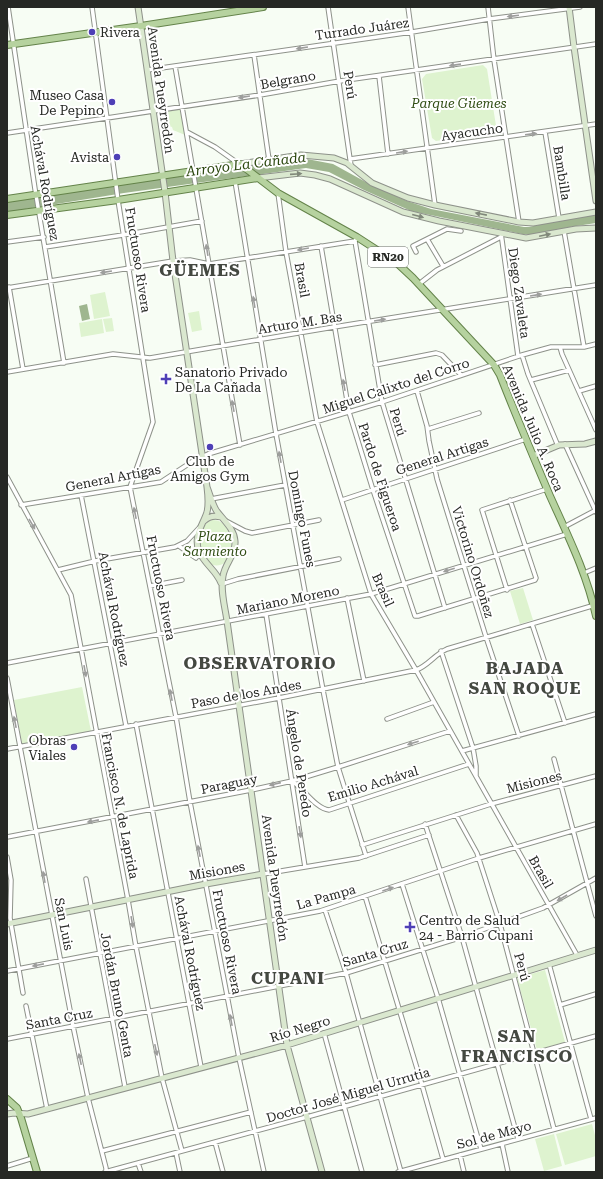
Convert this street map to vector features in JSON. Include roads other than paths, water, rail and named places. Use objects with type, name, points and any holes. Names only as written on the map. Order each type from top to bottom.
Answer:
[{"type":"main road","name":"Avenida Pueyrredón","points":[[138,7],[146,70],[165,190],[186,352],[207,487],[208,506],[197,535],[197,545],[203,558],[211,566],[222,584]]},
{"type":"main road","points":[[10,45],[141,26],[226,10],[263,7]]},
{"type":"main road","points":[[570,8],[574,47],[596,201]]},
{"type":"main road","points":[[7,199],[36,197],[305,155],[342,160],[369,181],[408,198],[519,222],[533,223],[596,212]]},
{"type":"main road","name":"Avenida Julio A. Roca","points":[[240,164],[278,193],[397,263],[419,284],[494,365],[500,375],[533,456],[584,573],[595,605],[596,616]]},
{"type":"main road","points":[[7,215],[165,190],[196,188],[235,181],[300,173],[330,179],[403,212],[501,235],[526,238],[584,228],[596,228]]},
{"type":"main road","points":[[533,456],[565,444],[584,444],[596,441]]},
{"type":"main road","name":"Avenida Pueyrredón","points":[[207,487],[216,509],[229,526],[235,540],[232,556],[223,575],[222,584],[227,621],[287,1045],[322,1172]]},
{"type":"main road","points":[[203,522],[211,516],[216,516],[223,519]]},
{"type":"main road","points":[[211,566],[220,568],[227,564]]},
{"type":"main road","name":"Misiones","points":[[9,923],[168,891],[264,874]]},
{"type":"main road","name":"Río Negro","points":[[7,1114],[28,1114],[287,1045],[596,950]]},
{"type":"main road","points":[[7,1099],[17,1108],[37,1172]]},
{"type":"main road","points":[[7,1104],[19,1113]]},
{"type":"street","name":"Achával Rodríguez","points":[[8,7],[10,45],[26,131],[64,362]]},
{"type":"street","name":"Fructuoso Rivera","points":[[92,7],[123,235],[144,359],[153,425],[130,487],[176,716],[214,932],[250,1112],[264,1172]]},
{"type":"street","name":"Perú","points":[[328,7],[340,81],[351,166]]},
{"type":"street","points":[[408,7],[435,205]]},
{"type":"street","points":[[488,7],[494,60],[519,222]]},
{"type":"street","name":"Turrado Juárez","points":[[146,70],[580,7]]},
{"type":"street","name":"Belgrano","points":[[7,133],[260,95],[340,81],[494,60],[596,44]]},
{"type":"street","points":[[254,55],[269,160]]},
{"type":"street","points":[[175,66],[240,445]]},
{"type":"street","points":[[378,76],[388,154]]},
{"type":"street","name":"Ayacucho","points":[[350,159],[596,124]]},
{"type":"street","name":"Avenida Julio A. Roca","points":[[187,132],[215,147],[240,164]]},
{"type":"street","name":"Bambilla","points":[[546,132],[559,218]]},
{"type":"street","name":"Domingo Funes","points":[[235,181],[276,434],[338,768],[366,856]]},
{"type":"street","name":"Brasil","points":[[278,193],[286,252],[317,422],[371,594],[462,751],[576,955]]},
{"type":"street","points":[[45,247],[202,221]]},
{"type":"street","points":[[416,252],[413,246],[447,229],[461,231]]},
{"type":"street","points":[[564,231],[584,347]]},
{"type":"street","points":[[419,284],[443,266],[501,235]]},
{"type":"street","name":"Diego Zavaleta","points":[[501,235],[520,356],[558,446]]},
{"type":"street","points":[[7,242],[44,237]]},
{"type":"street","name":"Perú","points":[[356,239],[368,322],[382,402],[445,608]]},
{"type":"street","points":[[23,369],[8,288],[173,261],[190,260],[209,264],[356,239]]},
{"type":"street","points":[[427,239],[443,266]]},
{"type":"street","name":"Pardo de Figueroa","points":[[321,246],[349,412],[404,584],[415,616],[445,608]]},
{"type":"street","name":"Arturo M. Bas","points":[[7,372],[113,354],[144,359],[334,327],[596,286]]},
{"type":"street","name":"Miguel Calixto del Corro","points":[[203,456],[382,402],[461,375],[551,347],[584,347],[596,344]]},
{"type":"street","points":[[560,347],[596,430]]},
{"type":"street","points":[[375,365],[436,353],[442,355],[461,375]]},
{"type":"street","points":[[531,380],[569,370]]},
{"type":"street","points":[[579,391],[596,386]]},
{"type":"street","name":"Victorino Ordoñez","points":[[417,390],[428,429],[435,470],[474,600],[519,736]]},
{"type":"street","points":[[428,429],[479,413]]},
{"type":"street","name":"General Artigas","points":[[342,500],[526,439]]},
{"type":"street","points":[[564,526],[596,511],[565,444]]},
{"type":"street","name":"General Artigas","points":[[21,505],[162,482],[203,456]]},
{"type":"street","name":"Francisco N. de Laprida","points":[[7,477],[71,595],[148,1012],[162,1078],[182,1151]]},
{"type":"street","points":[[211,499],[285,485]]},
{"type":"street","points":[[507,590],[482,510],[547,489]]},
{"type":"street","name":"Achával Rodríguez","points":[[81,495],[126,726]]},
{"type":"street","points":[[445,608],[534,582],[536,578],[510,500]]},
{"type":"street","points":[[223,519],[249,532],[319,520]]},
{"type":"street","points":[[58,570],[179,546],[187,541],[200,527]]},
{"type":"street","name":"Mariano Moreno","points":[[7,663],[371,594],[567,534]]},
{"type":"street","points":[[179,546],[196,558]]},
{"type":"street","points":[[222,584],[238,579],[339,559]]},
{"type":"street","points":[[584,573],[596,568]]},
{"type":"street","points":[[150,586],[182,580]]},
{"type":"street","points":[[347,598],[364,681]]},
{"type":"street","name":"Paso de los Andes","points":[[7,748],[323,690],[416,670],[422,668],[441,651],[595,605]]},
{"type":"street","name":"Ángelo de Peredo","points":[[266,614],[305,867]]},
{"type":"street","points":[[532,624],[565,723]]},
{"type":"street","points":[[441,651],[473,748],[476,776]]},
{"type":"street","name":"San Luis","points":[[7,678],[73,1026],[88,1098],[102,1151],[105,1172]]},
{"type":"street","points":[[387,719],[434,702]]},
{"type":"street","points":[[462,751],[596,714]]},
{"type":"street","name":"Achával Rodríguez","points":[[136,724],[201,1067]]},
{"type":"street","name":"Paraguay","points":[[7,837],[292,781],[338,768],[450,731]]},
{"type":"street","points":[[554,759],[596,916]]},
{"type":"street","name":"Emilio Achával","points":[[292,781],[323,809],[329,810],[469,764]]},
{"type":"street","name":"Misiones","points":[[362,845],[491,804],[596,776]]},
{"type":"street","name":"Perú","points":[[456,815],[479,858],[500,924],[554,1129]]},
{"type":"street","points":[[426,824],[462,938],[518,1139]]},
{"type":"street","name":"La Pampa","points":[[7,971],[325,910],[479,858],[596,824]]},
{"type":"street","name":"Misiones","points":[[264,874],[366,856],[429,836]]},
{"type":"street","points":[[7,857],[10,874],[9,923],[23,993]]},
{"type":"street","name":"Santa Cruz","points":[[7,1039],[346,973],[462,938],[500,924],[549,905],[596,878]]},
{"type":"street","name":"Jordán Bruno Genta","points":[[86,879],[125,1088]]},
{"type":"street","points":[[402,884],[438,998],[481,1149]]},
{"type":"street","points":[[365,896],[443,1159]]},
{"type":"street","points":[[325,910],[346,973],[400,1172]]},
{"type":"street","points":[[549,964],[591,1119]]},
{"type":"street","points":[[560,1005],[596,994]]},
{"type":"street","points":[[26,1006],[47,1108]]},
{"type":"street","points":[[324,1033],[362,1172]]},
{"type":"street","name":"Doctor José Miguel Urrutia","points":[[105,1172],[596,1036]]},
{"type":"street","points":[[102,1151],[250,1112]]},
{"type":"street","name":"Sol de Mayo","points":[[400,1172],[596,1118]]},
{"type":"street","points":[[215,1142],[223,1172]]},
{"type":"street","points":[[502,1144],[508,1172]]},
{"type":"street","points":[[176,1153],[180,1172]]},
{"type":"street","points":[[460,1155],[464,1172]]},
{"type":"street","points":[[7,1166],[33,1158]]},
{"type":"street","points":[[138,1163],[141,1172]]},
{"type":"place","name":"Rivera","points":[[92,32]]},
{"type":"place","name":"Museo Casa De Pepino","points":[[112,102]]},
{"type":"place","name":"Avista","points":[[117,157]]},
{"type":"place","name":"Sanatorio Privado De La Cañada","points":[[166,379]]},
{"type":"place","name":"Club de Amigos Gym","points":[[210,447]]},
{"type":"place","name":"Obras Viales","points":[[74,747]]},
{"type":"place","name":"Centro de Salud 24 - Barrio Cupani","points":[[410,927]]},
{"type":"district","name":"GÜEMES","points":[[200,270]]},
{"type":"district","name":"OBSERVATORIO","points":[[260,663]]},
{"type":"district","name":"BAJADA SAN ROQUE","points":[[525,678]]},
{"type":"district","name":"CUPANI","points":[[288,978]]},
{"type":"district","name":"SAN FRANCISCO","points":[[517,1046]]},
{"type":"park label","name":"Parque Güemes","points":[[459,103]]},
{"type":"park label","name":"Plaza Sarmiento","points":[[215,544]]},
{"type":"water label","name":"Arroyo La Cañada","points":[[246,164]]}]
